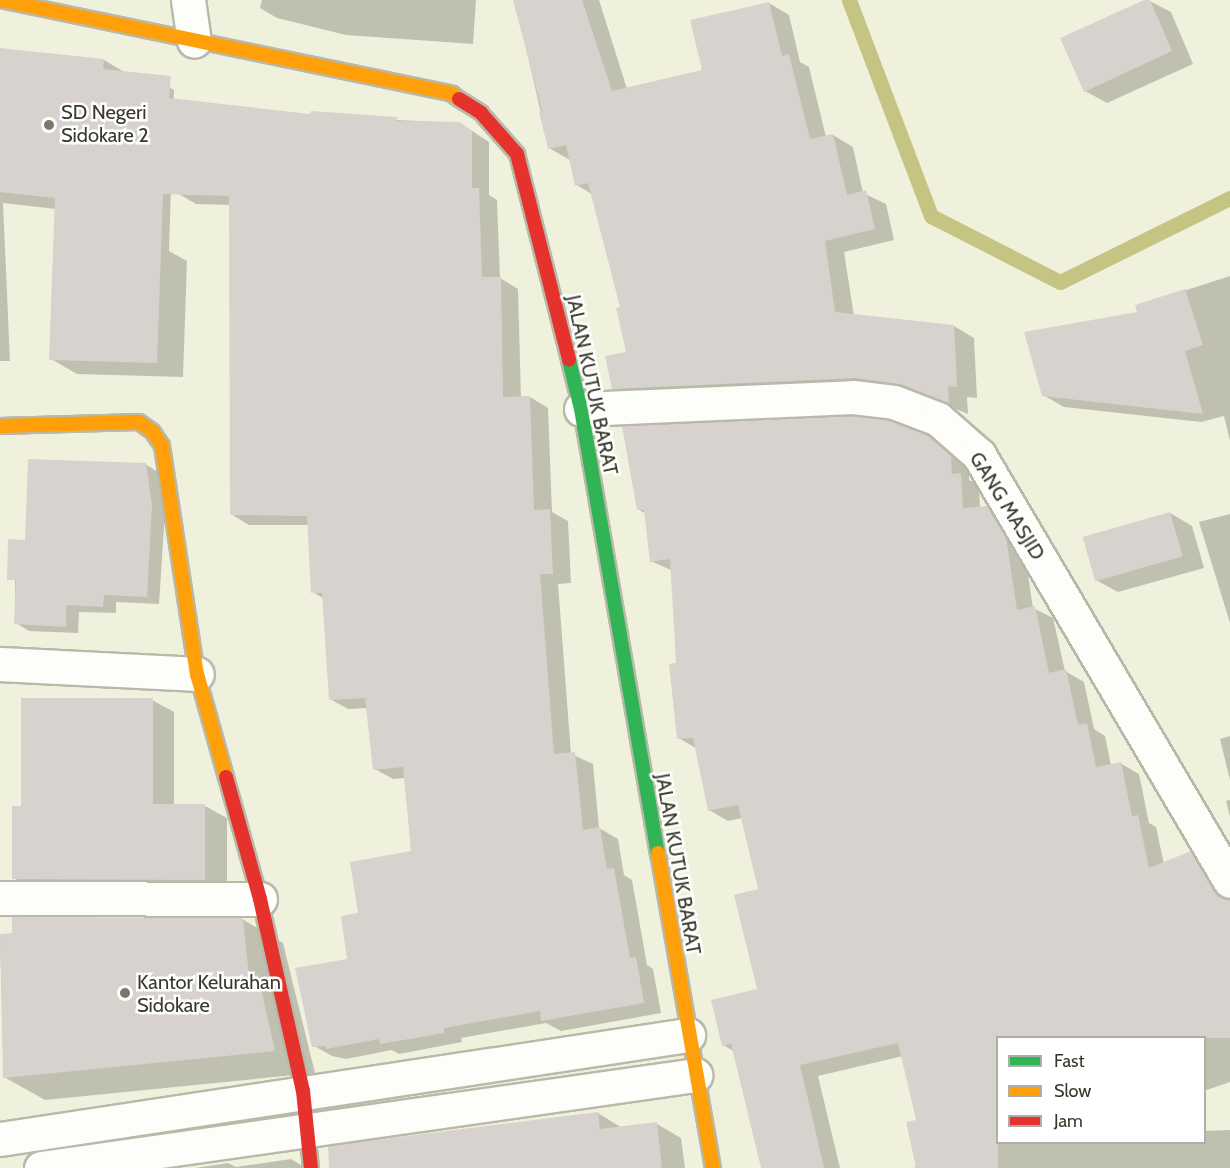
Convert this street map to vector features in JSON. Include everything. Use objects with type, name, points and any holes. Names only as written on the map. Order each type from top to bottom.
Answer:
[{"type":"street","name":"JALAN KUTUK BARAT","points":[[0,0],[452,94],[481,113],[517,154],[581,409],[688,1035],[713,1168]]},
{"type":"street","points":[[188,0],[194,41]]},
{"type":"street","name":"GANG MASJID","points":[[581,409],[853,397],[894,402],[938,419],[979,455],[1230,881]]},
{"type":"street","points":[[0,426],[139,422],[153,430],[162,446],[197,674],[260,899],[303,1090],[311,1168]]},
{"type":"street","points":[[0,664],[197,674]]},
{"type":"street","points":[[0,898],[260,899]]},
{"type":"street","points":[[0,1139],[303,1090],[688,1035]]},
{"type":"street","points":[[41,1168],[695,1075]]},
{"type":"building","points":[[513,0],[582,0],[612,91],[702,70],[690,20],[769,2],[782,56],[789,54],[810,139],[833,134],[847,195],[866,190],[875,229],[825,241],[835,312],[954,325],[957,387],[948,386],[949,404],[900,384],[855,378],[612,389],[605,356],[626,352],[616,308],[620,307],[588,183],[575,186],[566,145],[548,149],[539,112],[542,111]]},
{"type":"building","points":[[1144,0],[1150,0],[1172,51],[1084,92],[1060,38]]},
{"type":"building","points":[[0,48],[104,59],[103,69],[171,76],[169,98],[310,114],[311,111],[397,117],[397,121],[460,122],[472,131],[472,188],[479,188],[482,277],[501,277],[503,397],[530,396],[534,510],[550,509],[553,574],[540,574],[554,754],[575,752],[583,830],[600,827],[607,869],[614,868],[630,958],[636,957],[644,1003],[541,1021],[540,1011],[444,1028],[444,1033],[380,1044],[379,1039],[326,1049],[326,1046],[312,1047],[295,968],[347,959],[341,916],[358,913],[350,862],[411,851],[403,767],[373,770],[365,698],[329,700],[322,593],[311,593],[307,516],[230,515],[229,196],[163,194],[157,363],[49,360],[55,198],[0,192]]},
{"type":"building","points":[[1185,289],[1203,345],[1185,351],[1203,414],[1042,396],[1024,332],[1137,312],[1135,305]]},
{"type":"building","points":[[852,416],[889,420],[928,435],[951,455],[952,474],[961,473],[963,508],[987,506],[1006,537],[1017,610],[1035,606],[1049,673],[1066,669],[1078,725],[1087,723],[1096,767],[1121,762],[1132,816],[1138,815],[1149,868],[1191,851],[1214,891],[1230,900],[1230,1038],[996,1036],[998,1168],[916,1168],[906,1122],[916,1120],[898,1043],[800,1065],[824,1168],[761,1168],[731,1044],[722,1046],[711,1000],[757,989],[734,895],[758,889],[738,805],[708,811],[693,738],[677,739],[669,664],[676,663],[670,559],[650,562],[644,510],[637,510],[622,426]]},
{"type":"building","points":[[28,459],[146,463],[152,505],[147,597],[104,595],[103,607],[66,605],[66,627],[14,624],[16,580],[7,580],[8,539],[25,540]]},
{"type":"building","points":[[1170,512],[1183,556],[1095,581],[1083,537]]},
{"type":"building","points":[[21,698],[153,698],[153,804],[205,804],[205,880],[12,879],[12,806],[21,806]]},
{"type":"building","name":"Kantor Kelurahan Sidokare","points":[[12,917],[243,918],[249,976],[258,975],[275,1051],[3,1078],[0,934],[12,933]]},
{"type":"building","points":[[598,1112],[600,1129],[657,1122],[662,1168],[329,1168],[328,1146]]},
{"type":"waterway","points":[[849,0],[931,216],[1060,282],[1230,198]]},
{"type":"traffic: fast","points":[[569,360],[581,409],[658,853]]},
{"type":"traffic: slow","points":[[0,0],[452,94],[459,99]]},
{"type":"traffic: slow","points":[[0,426],[139,422],[152,431],[162,446],[197,674],[226,777]]},
{"type":"traffic: slow","points":[[658,853],[713,1168]]},
{"type":"traffic: jam","points":[[459,99],[481,113],[517,154],[569,360]]},
{"type":"traffic: jam","points":[[226,777],[260,899],[303,1091],[311,1168]]},
{"type":"place","name":"SD Negeri Sidokare 2","points":[[49,125]]},
{"type":"place","name":"Kantor Kelurahan Sidokare","points":[[125,993]]}]
